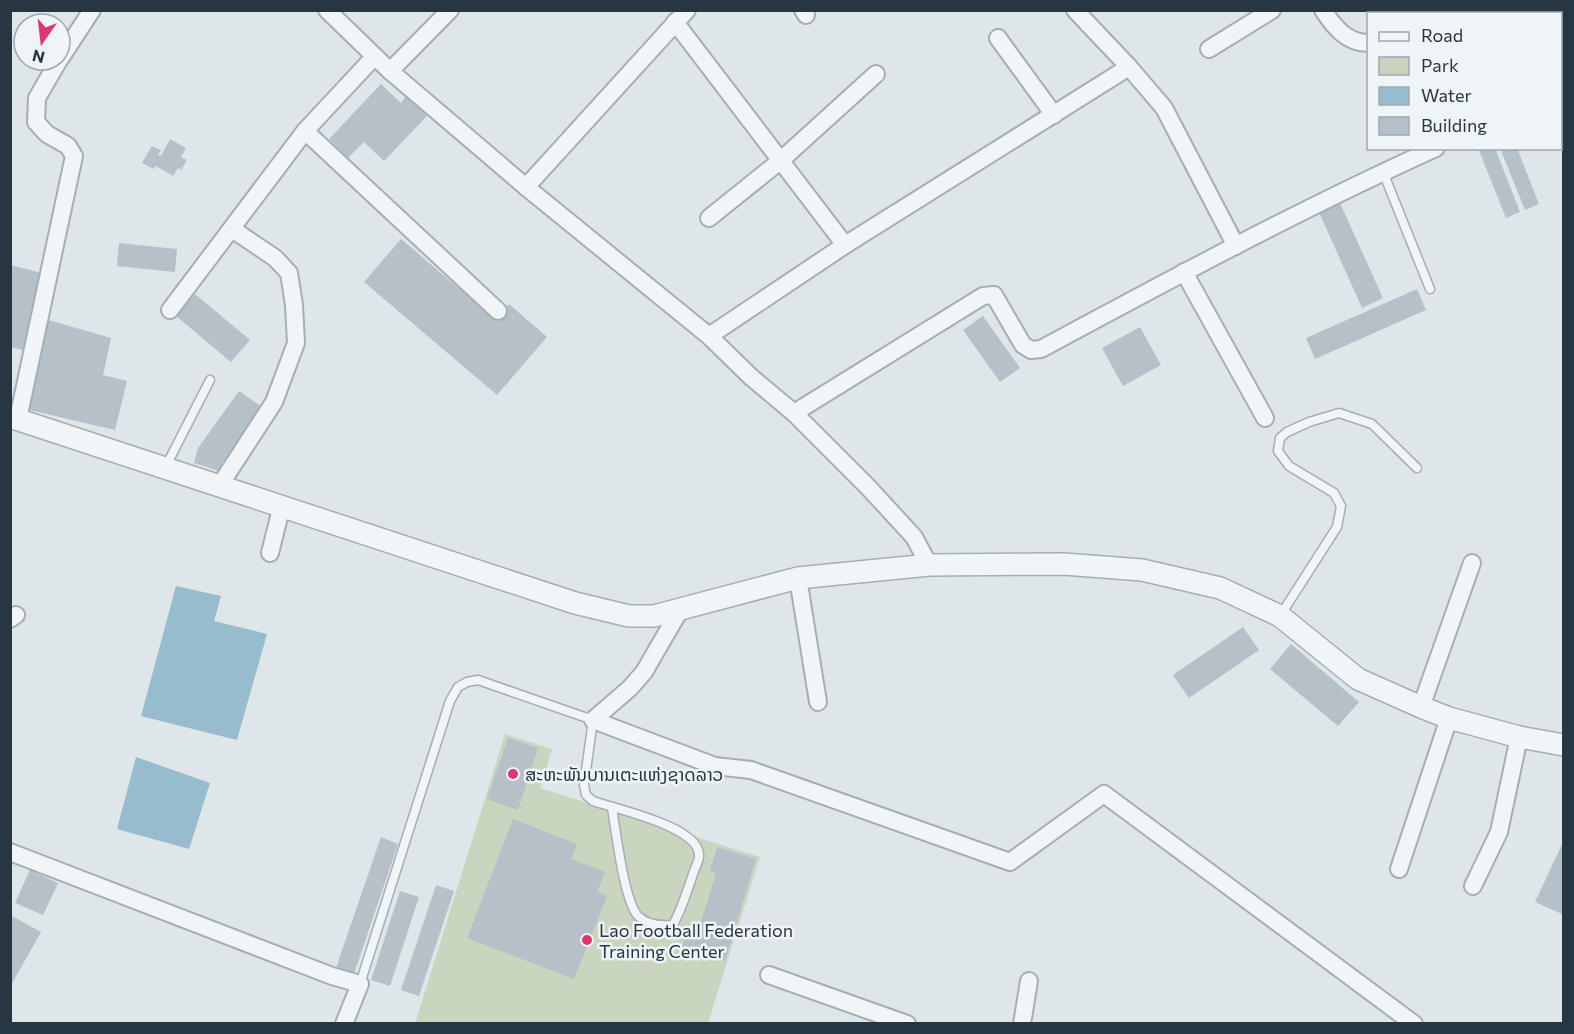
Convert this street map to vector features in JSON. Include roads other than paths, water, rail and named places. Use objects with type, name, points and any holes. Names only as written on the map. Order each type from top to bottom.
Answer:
[{"type":"street","points":[[72,41],[92,10]]},
{"type":"street","points":[[327,10],[390,71],[525,187],[709,336],[794,413],[914,537],[929,565]]},
{"type":"street","points":[[390,71],[450,10]]},
{"type":"street","points":[[1075,10],[1164,108],[1236,246]]},
{"type":"street","points":[[1209,49],[1272,10]]},
{"type":"street","points":[[1323,10],[1334,27],[1353,41],[1367,43]]},
{"type":"street","points":[[525,187],[681,16],[780,161],[844,245]]},
{"type":"street","points":[[998,38],[1054,115]]},
{"type":"street","points":[[170,310],[305,131],[374,57]]},
{"type":"street","points":[[709,336],[844,245],[1129,67]]},
{"type":"street","points":[[52,72],[37,98],[36,122],[47,134],[68,146],[74,156],[14,418],[575,603],[629,616],[654,616],[798,578],[929,565],[1064,564],[1142,570],[1220,588],[1280,616],[1358,679],[1421,707],[1449,718],[1520,737],[1563,745]]},
{"type":"street","points":[[709,219],[780,161],[876,74]]},
{"type":"street","points":[[305,131],[498,311]]},
{"type":"street","points":[[794,413],[983,296],[994,295],[1023,345],[1031,350],[1041,349],[1347,188],[1432,150]]},
{"type":"street","points":[[220,485],[274,402],[296,343],[289,273],[275,258],[232,229]]},
{"type":"street","points":[[1184,272],[1265,418]]},
{"type":"street","points":[[270,553],[282,506]]},
{"type":"street","points":[[1421,707],[1472,563]]},
{"type":"street","points":[[798,578],[818,702]]},
{"type":"street","points":[[680,610],[644,672],[630,688],[593,720],[716,766],[751,770],[1010,862],[1104,794],[1414,1023]]},
{"type":"street","points":[[1399,868],[1449,718]]},
{"type":"street","points":[[1473,886],[1499,831],[1520,737]]},
{"type":"street","points":[[10,852],[332,976],[360,984],[344,1023]]},
{"type":"street","points":[[769,975],[907,1023]]},
{"type":"street","points":[[1023,1023],[1029,981]]},
{"type":"lane","points":[[1383,172],[1430,289]]},
{"type":"lane","points":[[166,467],[210,380]]},
{"type":"lane","points":[[1280,616],[1337,527],[1341,506],[1334,493],[1289,466],[1278,451],[1280,438],[1287,432],[1309,422],[1339,413],[1372,424],[1417,468]]},
{"type":"lane","points":[[360,984],[450,701],[458,687],[467,682],[478,681],[593,720],[584,785],[586,795],[593,801],[672,827],[687,835],[696,845],[699,855],[682,909],[673,925],[648,923],[637,915],[629,898],[612,808]]},
{"type":"water","points":[[176,586],[221,596],[214,621],[267,634],[237,740],[141,716]]},
{"type":"water","points":[[136,757],[210,783],[189,849],[117,829]]},
{"type":"place","name":"ສະຫະພັນບານເຕະແຫ່ງຊາດລາວ","points":[[513,774]]},
{"type":"place","name":"Lao Football Federation Training Center","points":[[587,940]]}]
